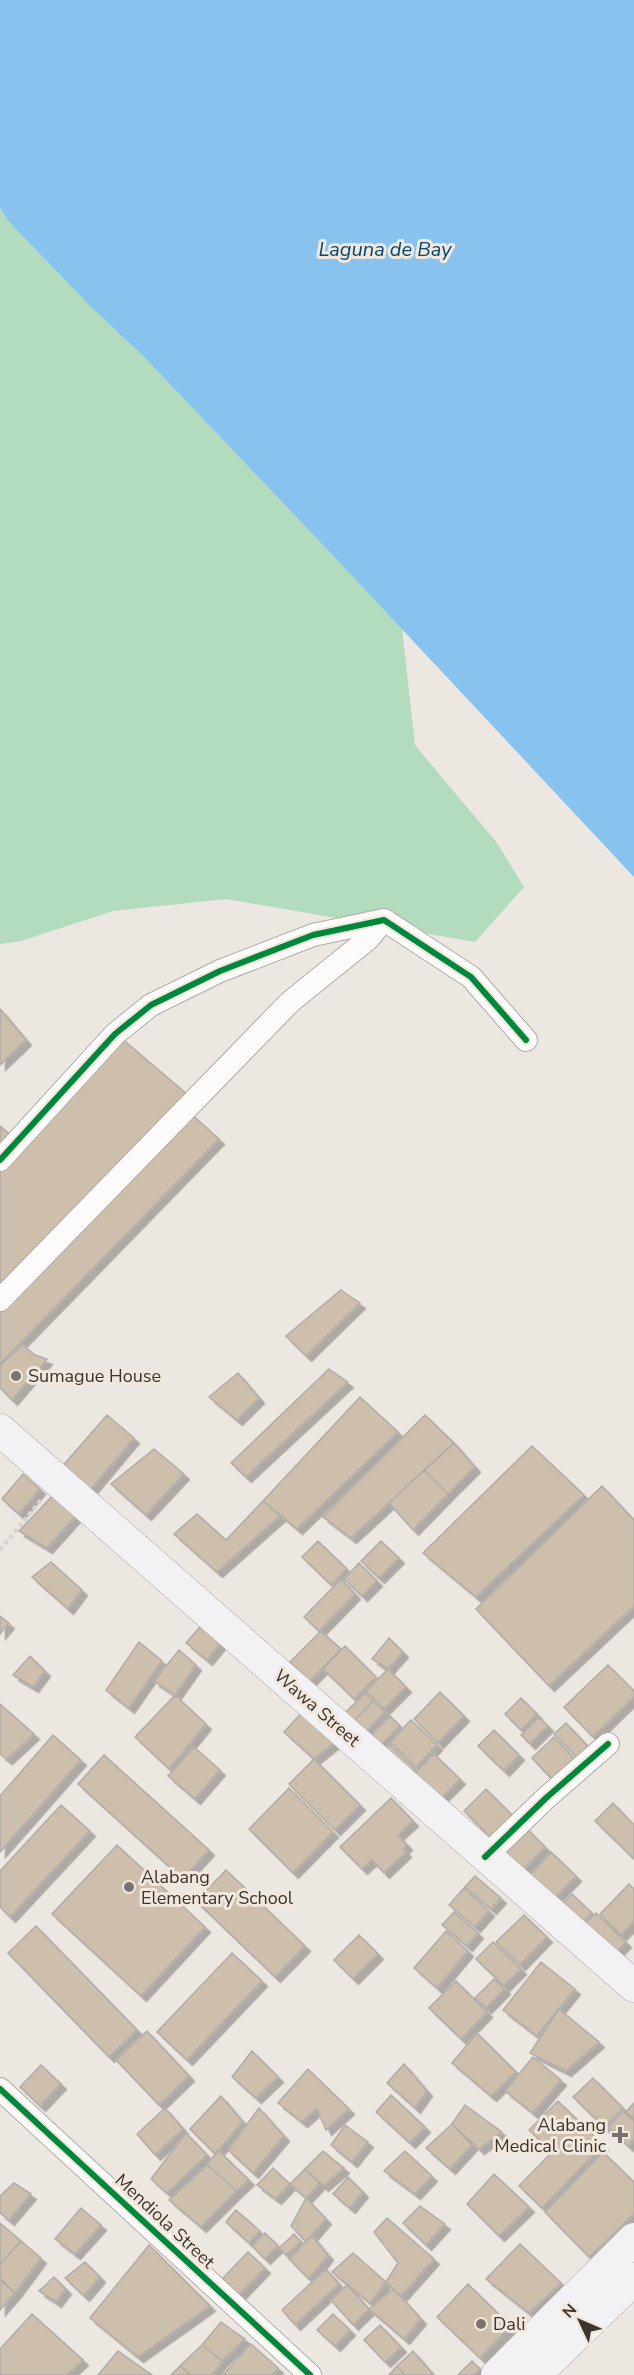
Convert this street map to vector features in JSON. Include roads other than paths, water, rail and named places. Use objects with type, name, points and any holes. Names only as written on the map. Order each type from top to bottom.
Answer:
[{"type":"main road","name":"Wawa Street","points":[[0,1431],[634,1986]]},
{"type":"main road","points":[[497,2375],[634,2239]]},
{"type":"main road","points":[[535,2375],[634,2279]]},
{"type":"street","points":[[0,1300],[290,1002],[368,939],[384,920]]},
{"type":"street","points":[[0,1160],[115,1034],[151,1005],[220,971],[313,935],[384,920],[471,977],[526,1040]]},
{"type":"street","points":[[485,1857],[546,1798],[608,1744]]},
{"type":"street","name":"Mendiola Street","points":[[0,2089],[310,2375]]},
{"type":"water","name":"Laguna de Bay","points":[[0,0],[634,0],[634,877],[144,357],[90,306],[9,222],[0,208]]},
{"type":"place","name":"Sumague House","points":[[16,1376]]},
{"type":"place","name":"Alabang Elementary School","points":[[129,1887]]},
{"type":"place","name":"Alabang Medical Clinic","points":[[620,2135]]},
{"type":"place","name":"Dali","points":[[481,2324]]}]
